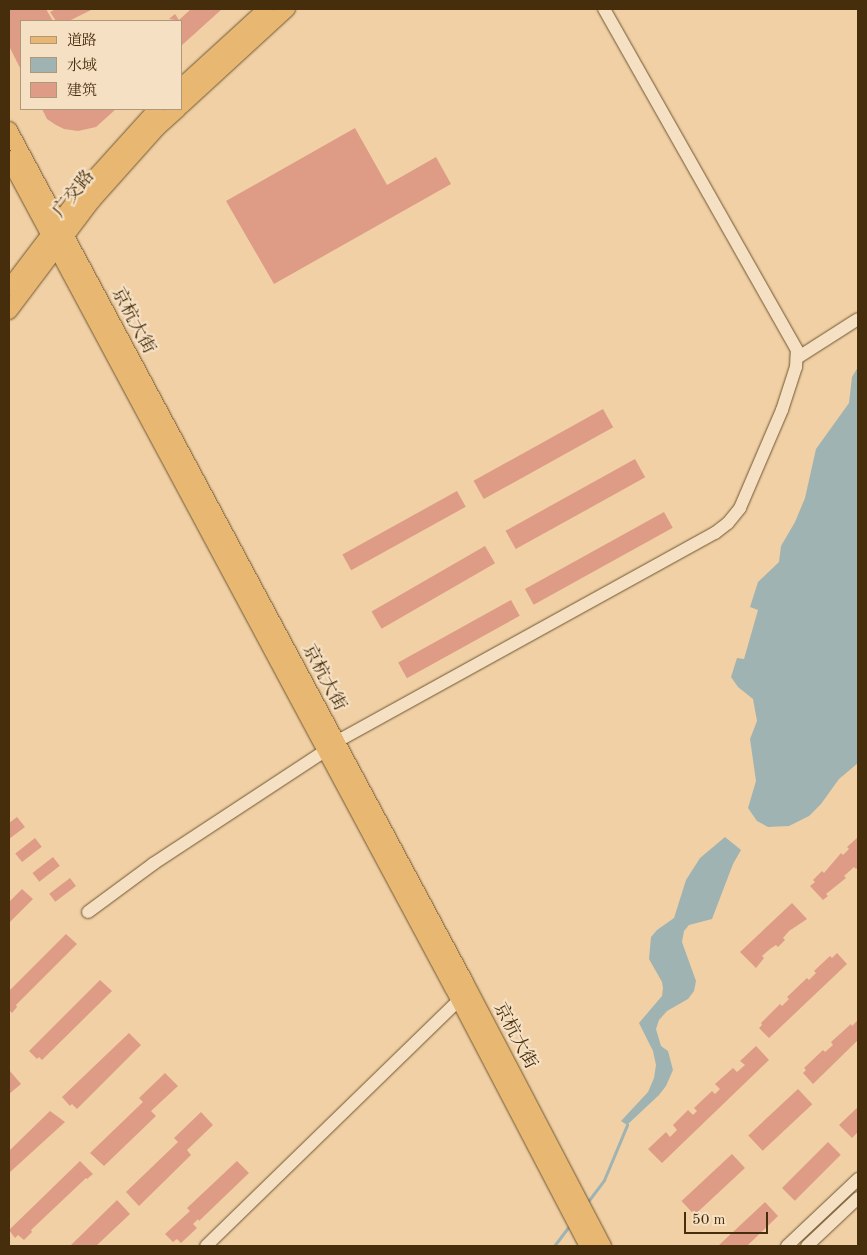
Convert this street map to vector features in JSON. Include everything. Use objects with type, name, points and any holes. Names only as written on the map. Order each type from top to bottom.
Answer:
[{"type":"main road","points":[[182,86],[266,9]]},
{"type":"main road","points":[[182,105],[287,9]]},
{"type":"main road","name":"广交路","points":[[9,311],[99,172],[156,110]]},
{"type":"main road","name":"广交路","points":[[9,288],[132,155],[177,110]]},
{"type":"main road","name":"京杭大街","points":[[9,130],[57,236]]},
{"type":"main road","name":"京杭大街","points":[[9,159],[57,236],[330,746],[603,1246]]},
{"type":"main road","name":"京杭大街","points":[[330,746],[459,1000],[588,1246]]},
{"type":"street","points":[[88,912],[153,864],[330,746],[715,533],[728,523],[740,508],[782,410],[796,367],[797,350],[604,9]]},
{"type":"street","points":[[797,358],[858,319]]},
{"type":"street","points":[[206,1246],[305,1147],[459,1000]]},
{"type":"street","points":[[787,1246],[858,1179]]},
{"type":"street","points":[[807,1246],[858,1198]]},
{"type":"water","points":[[858,367],[858,763],[839,779],[821,804],[809,816],[789,826],[768,827],[757,821],[748,808],[756,781],[750,739],[757,721],[753,699],[738,687],[731,677],[737,658],[744,659],[758,610],[750,607],[758,582],[779,562],[781,546],[795,522],[805,498],[816,449],[849,403],[852,377]]},
{"type":"water","points":[[725,837],[741,850],[733,864],[712,919],[689,925],[684,931],[682,942],[696,981],[694,991],[688,999],[667,1011],[659,1020],[656,1029],[661,1046],[668,1051],[673,1070],[666,1086],[659,1095],[627,1125],[621,1121],[648,1092],[654,1078],[656,1065],[653,1051],[639,1023],[662,996],[662,982],[649,959],[651,937],[657,930],[674,918],[686,880],[700,858]]},
{"type":"building","points":[[9,9],[46,9],[52,20],[20,20],[20,68],[9,46]]},
{"type":"building","points":[[56,9],[93,9],[71,20],[55,20],[50,12]]},
{"type":"building","points":[[191,9],[222,9],[182,45],[182,20],[179,20]]},
{"type":"building","points":[[175,14],[179,20],[169,19]]},
{"type":"building","points":[[42,110],[115,110],[96,127],[78,131],[64,129],[47,119]]},
{"type":"building","points":[[355,128],[387,185],[436,157],[451,184],[274,284],[226,201]]},
{"type":"building","points":[[603,409],[613,427],[484,499],[474,481]]},
{"type":"building","points":[[635,459],[645,477],[516,549],[506,531]]},
{"type":"building","points":[[457,491],[466,507],[351,570],[342,555]]},
{"type":"building","points":[[664,512],[673,528],[534,605],[525,589]]},
{"type":"building","points":[[485,546],[495,563],[382,629],[372,612]]},
{"type":"building","points":[[511,600],[520,616],[407,678],[398,663]]},
{"type":"building","points":[[17,817],[25,827],[9,839],[9,823]]},
{"type":"building","points":[[35,838],[42,847],[22,862],[15,853]]},
{"type":"building","points":[[857,838],[858,867],[856,869],[854,867],[844,876],[846,878],[826,894],[828,896],[823,900],[810,886],[815,882],[813,880],[822,871],[824,873],[841,853],[843,855],[849,849],[847,847]]},
{"type":"building","points":[[53,857],[60,866],[39,882],[33,873]]},
{"type":"building","points":[[70,878],[76,886],[55,902],[49,894]]},
{"type":"building","points":[[22,889],[33,899],[9,923],[9,902]]},
{"type":"building","points":[[792,903],[807,919],[789,931],[783,938],[785,940],[778,947],[776,945],[762,956],[764,958],[756,968],[740,952]]},
{"type":"building","points":[[66,934],[77,944],[16,1005],[17,1007],[12,1013],[9,1010],[9,991]]},
{"type":"building","points":[[837,953],[847,964],[769,1038],[759,1028],[762,1025],[761,1023],[780,1004],[782,1006],[789,999],[787,997],[807,978],[809,980],[816,973],[814,971],[830,956],[832,958]]},
{"type":"building","points":[[100,980],[112,991],[42,1060],[39,1057],[37,1059],[29,1051]]},
{"type":"building","points":[[858,1020],[858,1040],[813,1084],[803,1073],[806,1070],[804,1068],[823,1050],[825,1052],[833,1045],[831,1042]]},
{"type":"building","points":[[129,1033],[141,1045],[77,1109],[72,1104],[70,1106],[62,1097]]},
{"type":"building","points":[[756,1046],[769,1060],[662,1163],[648,1149],[666,1132],[670,1137],[677,1130],[673,1125],[688,1110],[693,1115],[697,1111],[694,1108],[712,1091],[715,1094],[720,1089],[715,1084],[733,1068],[737,1072],[745,1065],[740,1061]]},
{"type":"building","points":[[9,1070],[21,1084],[9,1094]]},
{"type":"building","points":[[165,1073],[178,1086],[151,1111],[156,1116],[104,1166],[90,1153],[143,1102],[139,1098]]},
{"type":"building","points":[[798,1089],[812,1104],[763,1151],[748,1135]]},
{"type":"building","points":[[858,1107],[858,1132],[852,1138],[839,1125]]},
{"type":"building","points":[[50,1111],[65,1122],[9,1173],[9,1151]]},
{"type":"building","points":[[201,1112],[213,1125],[187,1150],[191,1155],[139,1206],[126,1192],[178,1142],[174,1138]]},
{"type":"building","points":[[828,1142],[841,1155],[795,1201],[782,1188]]},
{"type":"building","points":[[732,1154],[745,1168],[694,1215],[682,1201]]},
{"type":"building","points":[[80,1161],[93,1174],[86,1178],[31,1230],[32,1232],[24,1240],[18,1235],[15,1238],[9,1230]]},
{"type":"building","points":[[237,1161],[249,1173],[199,1221],[198,1219],[193,1224],[197,1228],[181,1243],[177,1239],[173,1242],[165,1234],[190,1211],[187,1208]]},
{"type":"building","points":[[117,1200],[130,1214],[96,1246],[70,1246]]},
{"type":"building","points":[[765,1202],[778,1216],[747,1246],[718,1246]]},
{"type":"waterway","points":[[586,1204],[604,1180],[627,1125]]},
{"type":"waterway","points":[[554,1246],[570,1225]]}]
